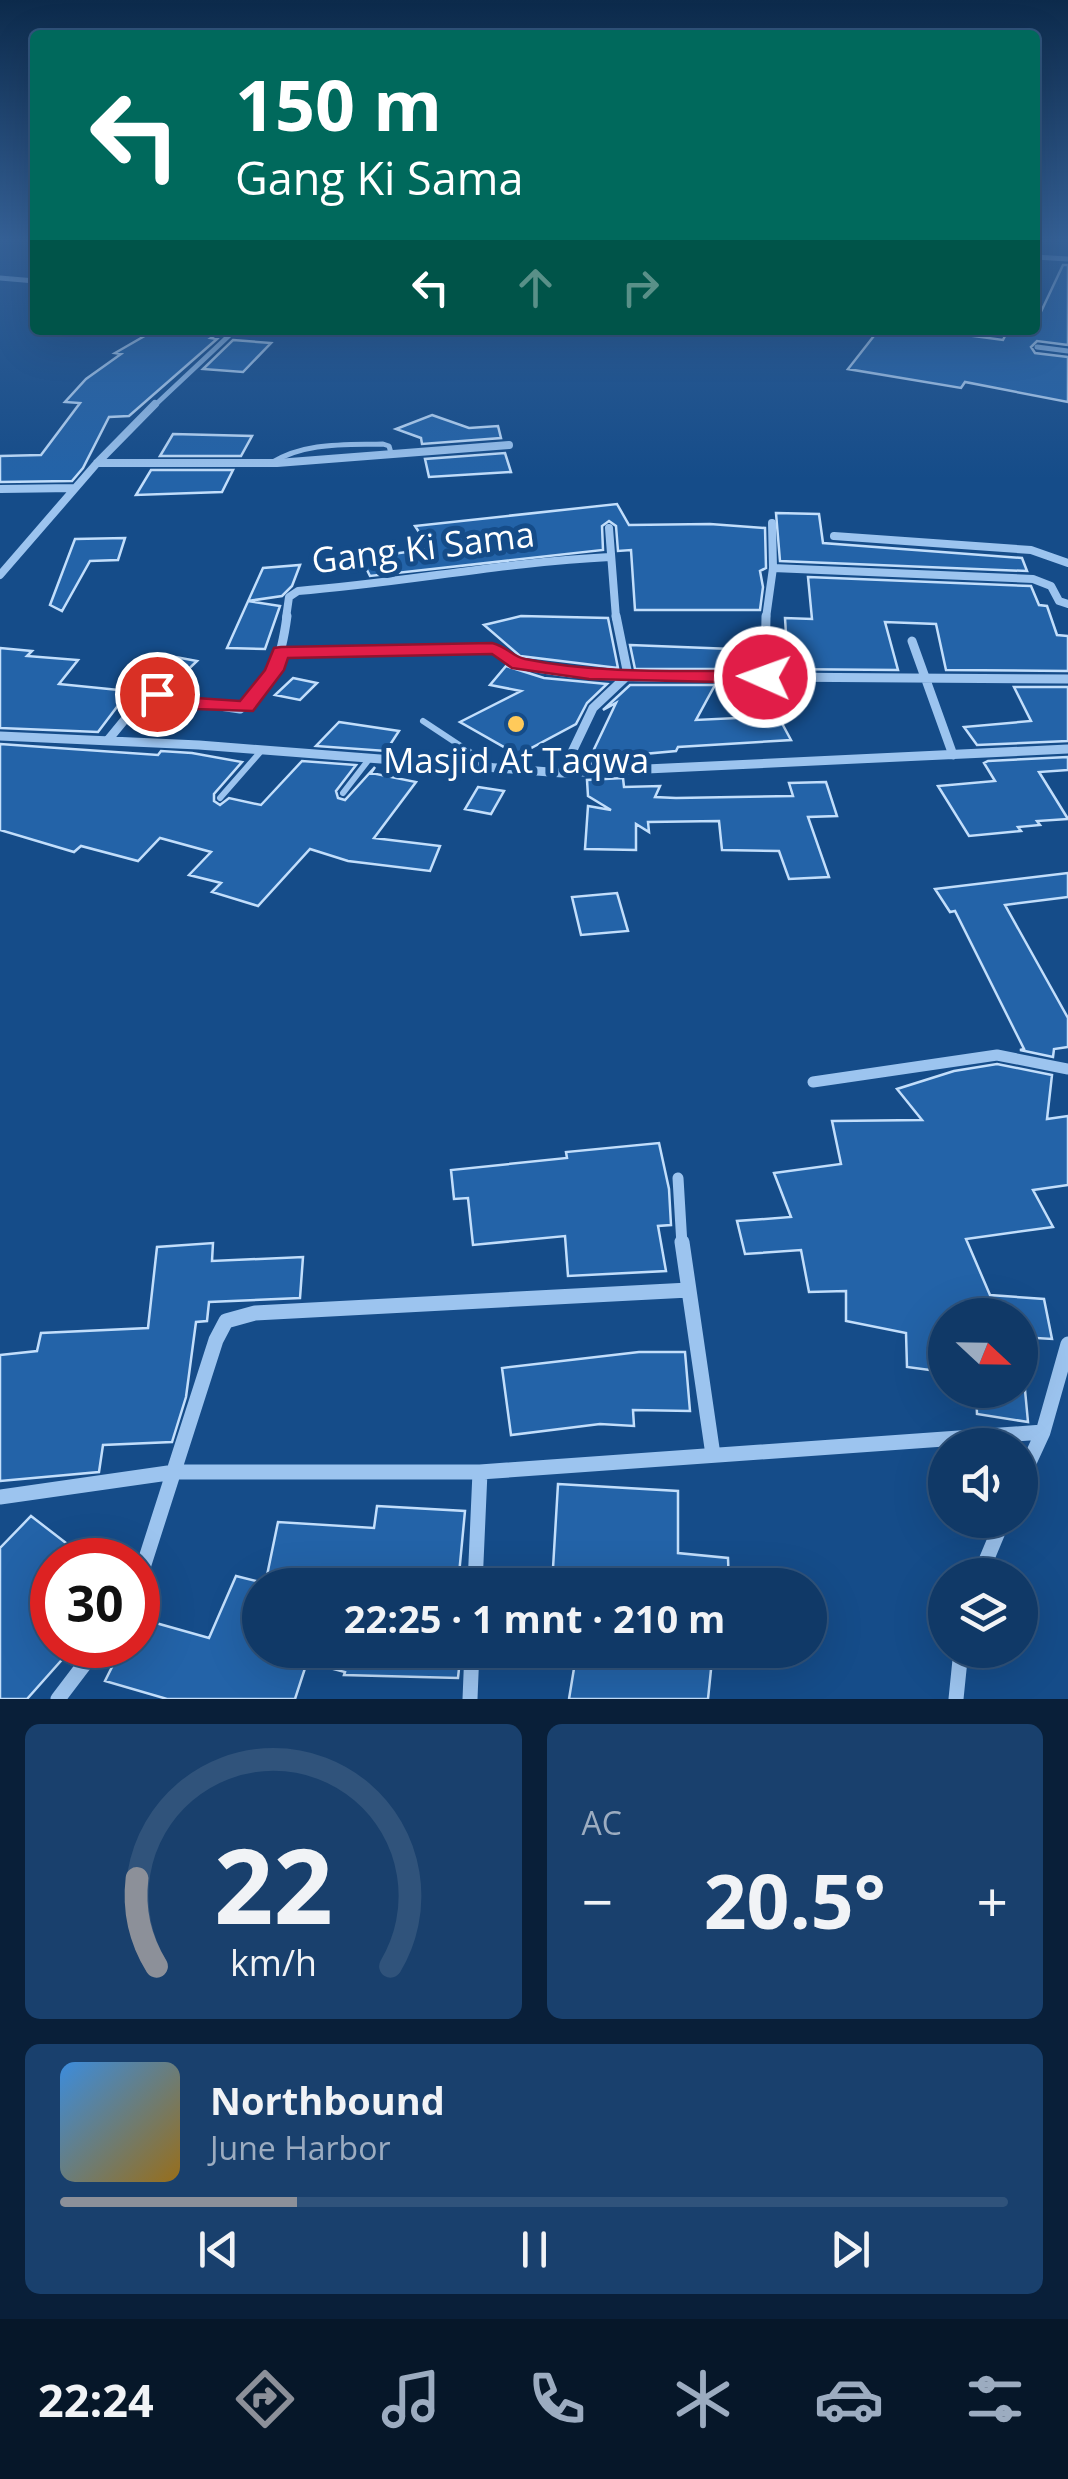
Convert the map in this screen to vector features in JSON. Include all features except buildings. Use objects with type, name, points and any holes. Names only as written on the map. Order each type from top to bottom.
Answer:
[{"type":"street","points":[[0,575],[97,463],[229,335]]},
{"type":"street","points":[[1037,347],[1068,350]]},
{"type":"street","points":[[97,463],[270,463],[510,444]]},
{"type":"street","points":[[0,489],[74,488]]},
{"type":"street","points":[[765,677],[766,618],[774,568],[772,523]]},
{"type":"street","points":[[562,773],[580,730],[600,699],[619,688],[628,674],[617,627],[609,528]]},
{"type":"street","points":[[834,536],[1031,550],[1068,563]]},
{"type":"street","name":"Gang Ki Sama","points":[[108,740],[138,699],[146,695],[246,707],[274,670],[281,652],[289,597],[298,591],[384,584],[548,560],[610,557]]},
{"type":"street","points":[[774,568],[1033,579],[1051,586],[1059,601],[1068,604]]},
{"type":"street","points":[[912,641],[954,755]]},
{"type":"street","points":[[281,652],[492,648],[504,651],[511,662],[519,664],[628,674],[1068,679]]},
{"type":"street","points":[[0,736],[262,750],[562,773],[1068,749]]},
{"type":"street","points":[[813,1082],[986,1055],[1068,1069]]},
{"type":"street","points":[[678,1178],[712,1455]]},
{"type":"street","points":[[153,1538],[216,1340],[226,1321],[255,1313],[689,1290]]},
{"type":"street","points":[[1038,1441],[1068,1344]]},
{"type":"street","points":[[0,1497],[175,1472],[480,1472],[1042,1432]]},
{"type":"street","points":[[476,1568],[480,1472]]},
{"type":"street","points":[[58,1699],[82,1668]]},
{"type":"street","points":[[470,1699],[471,1668]]},
{"type":"street","points":[[956,1699],[959,1668]]},
{"type":"lane","points":[[422,720],[492,766]]},
{"type":"lane","points":[[220,798],[262,750]]},
{"type":"lane","points":[[343,793],[370,758]]},
{"type":"place","name":"Masjid At Taqwa","points":[[516,724]]},
{"type":"route","points":[[157,694],[196,704],[246,707],[280,661],[281,652],[492,648],[504,651],[511,662],[589,673],[765,677]]}]
